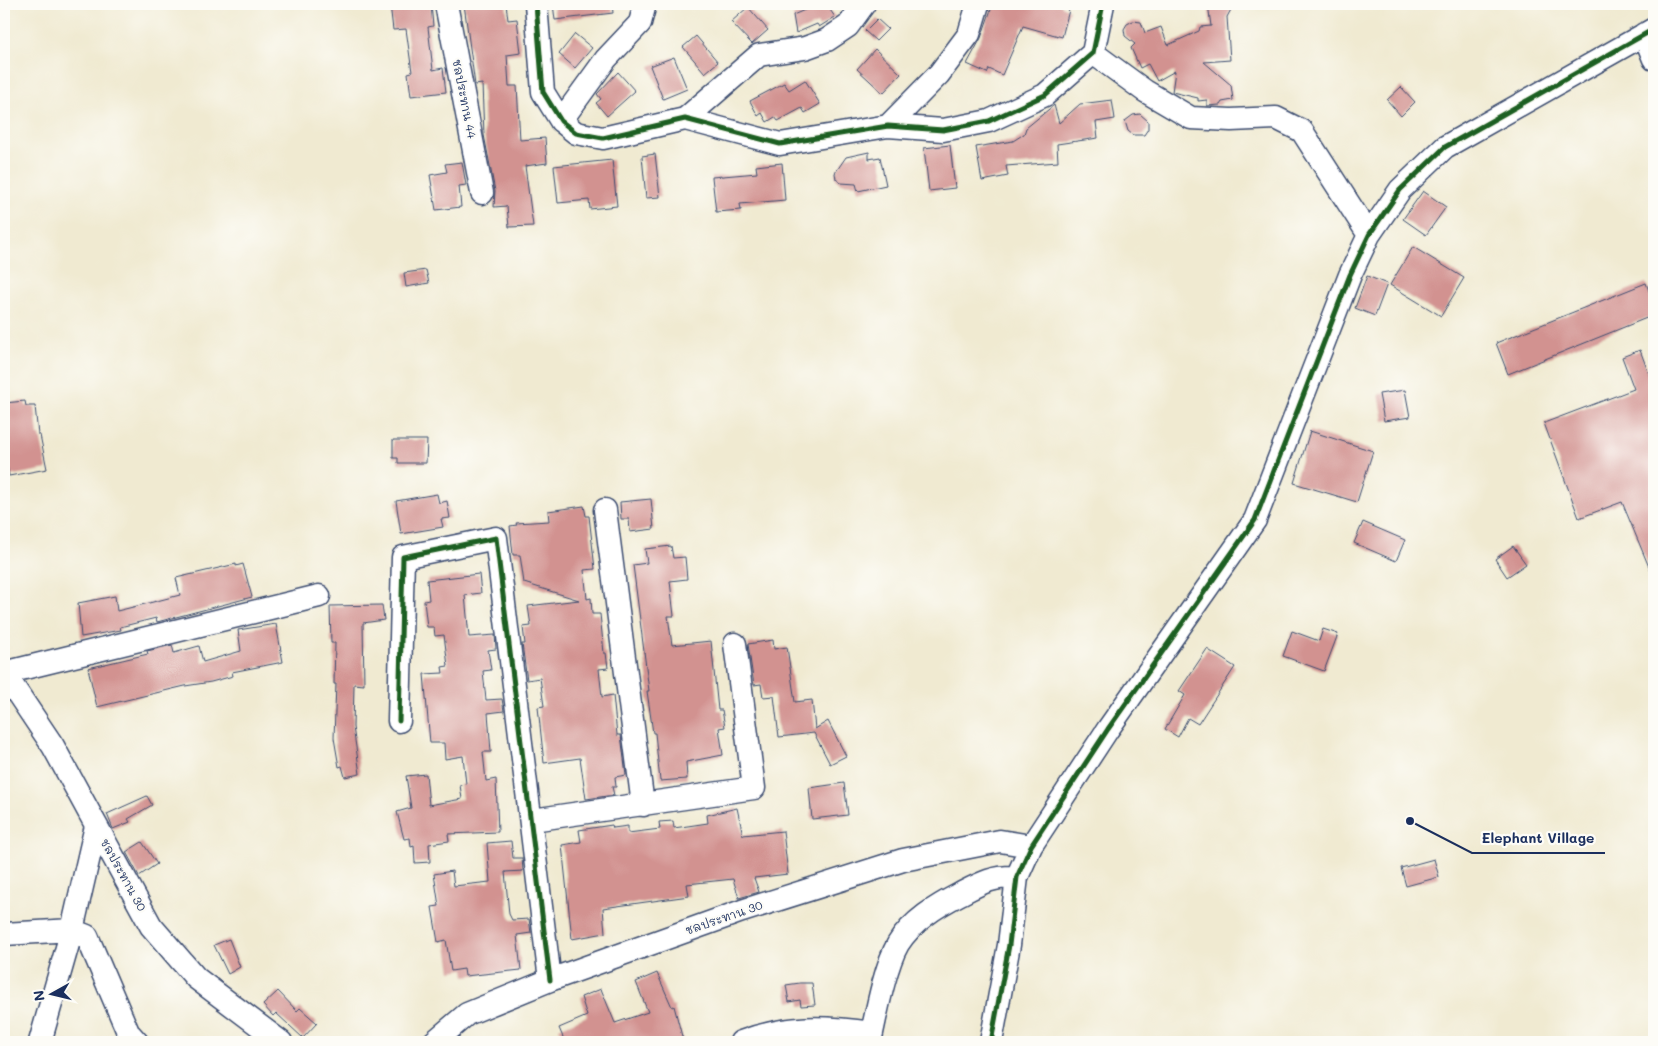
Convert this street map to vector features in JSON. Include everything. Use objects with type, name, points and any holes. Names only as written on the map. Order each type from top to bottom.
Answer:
[{"type":"street","name":"ชลประทาน 44","points":[[446,4],[482,193]]},
{"type":"street","points":[[536,4],[543,92],[561,121],[576,133],[603,138],[685,119],[780,144],[888,126],[943,130],[989,121],[1045,95],[1094,53],[1103,4]]},
{"type":"street","points":[[561,121],[606,59],[640,23],[645,4]]},
{"type":"street","points":[[685,119],[759,55],[805,48],[827,40],[848,26],[864,4]]},
{"type":"street","points":[[888,126],[938,74],[969,34],[978,4]]},
{"type":"street","points":[[991,1042],[1009,945],[1017,877],[1031,846],[1108,730],[1255,520],[1350,275],[1369,234],[1400,190],[1445,147],[1649,32],[1654,59]]},
{"type":"street","points":[[1094,53],[1144,91],[1191,118],[1231,120],[1276,118],[1302,131],[1369,234]]},
{"type":"street","points":[[605,510],[642,805]]},
{"type":"street","points":[[399,721],[403,557],[496,538],[532,820],[550,980]]},
{"type":"street","points":[[4,673],[319,596]]},
{"type":"street","points":[[532,820],[754,788],[735,644]]},
{"type":"street","name":"ชลประทาน 30","points":[[4,673],[53,746],[157,934],[196,978],[281,1042]]},
{"type":"street","points":[[40,1042],[72,930],[96,826]]},
{"type":"street","name":"ชลประทาน 30","points":[[434,1042],[467,1014],[550,980],[742,911],[904,860],[1000,841],[1031,846]]},
{"type":"street","points":[[741,1042],[761,1034],[804,1027],[836,1027],[871,1038],[891,959],[898,943],[915,923],[943,902],[974,886],[999,876],[1017,877]]},
{"type":"street","points":[[4,934],[72,930],[87,936],[128,1032],[137,1042]]},
{"type":"building","points":[[390,4],[431,4],[433,26],[428,27],[433,70],[443,68],[446,92],[411,96],[408,73],[412,72],[406,29],[393,30]]},
{"type":"building","points":[[464,4],[506,4],[508,20],[517,19],[521,53],[507,55],[509,86],[517,86],[520,140],[545,138],[547,163],[525,166],[533,226],[509,227],[507,206],[494,207],[495,191],[484,135],[482,84],[475,85]]},
{"type":"building","points":[[553,4],[612,4],[613,13],[555,20]]},
{"type":"building","points":[[819,4],[826,4],[835,17],[819,27],[817,24],[796,33],[793,15]]},
{"type":"building","points":[[993,4],[1059,4],[1069,10],[1062,37],[1023,26],[1002,75],[989,69],[987,73],[967,64],[981,38]]},
{"type":"building","points":[[1208,4],[1234,4],[1227,17],[1230,60],[1204,62],[1231,85],[1233,100],[1222,102],[1220,105],[1207,106],[1207,100],[1198,101],[1198,98],[1172,92],[1175,71],[1157,81],[1148,64],[1140,68],[1131,48],[1135,44],[1125,36],[1124,29],[1127,24],[1133,21],[1141,22],[1145,33],[1161,27],[1168,45],[1199,31],[1200,27],[1211,26]]},
{"type":"building","points":[[748,7],[768,30],[752,44],[731,22]]},
{"type":"building","points":[[877,19],[888,29],[876,41],[865,31]]},
{"type":"building","points":[[575,34],[592,48],[575,68],[559,54]]},
{"type":"building","points":[[696,36],[718,62],[705,73],[683,47]]},
{"type":"building","points":[[875,49],[901,74],[883,93],[857,69]]},
{"type":"building","points":[[674,57],[687,89],[663,99],[650,66]]},
{"type":"building","points":[[618,72],[635,91],[607,116],[596,103],[601,99],[597,94]]},
{"type":"building","points":[[805,80],[820,104],[805,113],[802,108],[778,121],[775,117],[767,122],[762,113],[758,116],[750,101],[784,83],[789,90]]},
{"type":"building","points":[[1401,87],[1415,102],[1401,116],[1387,100]]},
{"type":"building","points":[[1112,100],[1115,119],[1096,122],[1098,138],[1057,144],[1058,162],[1006,166],[1008,176],[982,181],[976,147],[1013,141],[1024,134],[1026,128],[1054,105],[1059,123],[1080,104]]},
{"type":"building","points":[[1140,114],[1148,121],[1148,129],[1144,135],[1133,135],[1128,131],[1125,121],[1133,115]]},
{"type":"building","points":[[950,145],[955,188],[929,191],[924,148]]},
{"type":"building","points":[[869,152],[869,159],[880,157],[886,185],[858,191],[856,184],[841,183],[836,179],[835,173],[846,157]]},
{"type":"building","points":[[655,154],[660,197],[646,198],[642,156]]},
{"type":"building","points":[[612,160],[617,206],[590,209],[589,200],[558,203],[554,166]]},
{"type":"building","points":[[462,162],[466,185],[459,186],[461,207],[436,210],[430,175],[447,172],[445,164]]},
{"type":"building","points":[[782,163],[785,200],[740,204],[741,210],[716,212],[712,177],[757,173],[756,166]]},
{"type":"building","points":[[1423,191],[1446,207],[1426,235],[1403,219]]},
{"type":"building","points":[[1413,247],[1464,278],[1441,316],[1390,285]]},
{"type":"building","points":[[426,270],[429,283],[406,287],[404,273]]},
{"type":"building","points":[[1367,276],[1387,284],[1375,316],[1355,308]]},
{"type":"building","points":[[1646,283],[1654,304],[1654,315],[1508,374],[1496,343]]},
{"type":"building","points":[[1640,350],[1654,388],[1654,579],[1622,502],[1579,518],[1544,423],[1634,389],[1622,357]]},
{"type":"building","points":[[1405,390],[1410,417],[1384,421],[1379,394]]},
{"type":"building","points":[[25,401],[26,406],[35,406],[38,435],[40,435],[47,469],[9,476],[4,448],[4,442],[7,441],[4,403]]},
{"type":"building","points":[[1310,431],[1373,451],[1357,502],[1294,483]]},
{"type":"building","points":[[393,440],[427,440],[426,463],[398,463],[398,458],[393,458]]},
{"type":"building","points":[[437,494],[439,503],[447,501],[450,518],[441,519],[443,527],[401,534],[396,501]]},
{"type":"building","points":[[651,499],[654,529],[630,532],[629,519],[621,519],[620,502]]},
{"type":"building","points":[[584,506],[586,516],[589,516],[595,569],[584,570],[587,599],[591,598],[592,614],[600,614],[604,653],[606,653],[608,668],[599,669],[602,697],[613,695],[617,735],[621,735],[626,775],[615,777],[616,787],[612,787],[614,795],[586,799],[580,758],[544,763],[538,707],[544,706],[540,678],[527,680],[522,644],[525,644],[523,627],[531,626],[528,606],[579,600],[524,583],[520,555],[513,555],[510,526],[517,525],[516,523],[549,521],[548,511]]},
{"type":"building","points":[[1363,522],[1405,540],[1396,561],[1354,543]]},
{"type":"building","points":[[671,546],[673,558],[685,557],[687,579],[670,581],[674,616],[668,616],[672,645],[711,641],[718,710],[722,710],[725,727],[719,728],[723,755],[686,762],[687,779],[660,781],[655,733],[653,733],[647,691],[649,691],[633,565],[647,563],[645,549]]},
{"type":"building","points":[[1513,546],[1526,564],[1507,577],[1495,559]]},
{"type":"building","points":[[236,564],[236,566],[243,564],[252,597],[157,622],[156,618],[120,627],[121,630],[81,637],[78,603],[115,596],[117,611],[180,595],[176,578]]},
{"type":"building","points":[[479,574],[481,593],[465,595],[469,637],[495,635],[496,649],[488,650],[491,670],[483,671],[486,700],[502,699],[504,711],[488,713],[491,752],[483,752],[486,781],[496,779],[498,832],[448,834],[449,841],[429,844],[430,862],[415,863],[414,846],[411,847],[410,838],[404,839],[397,812],[411,808],[406,776],[426,774],[429,805],[462,799],[460,785],[466,784],[463,756],[445,759],[444,743],[430,743],[424,674],[443,673],[442,667],[448,666],[444,635],[435,636],[434,627],[427,627],[424,601],[429,600],[427,580]]},
{"type":"building","points":[[382,605],[384,620],[363,623],[364,685],[354,684],[353,727],[360,774],[345,777],[342,766],[339,767],[334,738],[335,643],[331,643],[330,606]]},
{"type":"building","points":[[276,624],[283,662],[232,672],[233,676],[211,682],[185,686],[97,707],[88,668],[148,654],[147,651],[172,645],[174,653],[199,646],[203,662],[241,651],[238,630]]},
{"type":"building","points":[[1323,629],[1338,634],[1324,671],[1283,656],[1292,631],[1319,641]]},
{"type":"building","points":[[773,640],[774,649],[787,647],[795,702],[812,700],[815,729],[828,721],[846,756],[830,764],[814,733],[779,737],[774,696],[763,697],[761,684],[754,685],[748,644]]},
{"type":"building","points":[[1207,649],[1235,667],[1198,724],[1188,718],[1178,737],[1165,729],[1185,695],[1179,691]]},
{"type":"building","points":[[844,783],[848,815],[812,819],[809,788]]},
{"type":"building","points":[[147,796],[152,805],[128,819],[130,822],[113,829],[107,814]]},
{"type":"building","points":[[737,808],[743,835],[783,831],[788,874],[754,878],[759,892],[739,898],[733,879],[687,884],[689,896],[603,908],[605,933],[572,939],[562,845],[581,842],[579,830],[612,825],[613,828],[628,826],[628,833],[660,829],[659,822],[673,821],[674,828],[708,823],[707,815]]},
{"type":"building","points":[[511,841],[513,858],[522,858],[523,871],[505,872],[509,914],[512,920],[529,919],[531,933],[517,935],[521,970],[465,976],[464,969],[451,971],[446,940],[438,942],[432,907],[439,906],[434,874],[452,871],[454,886],[490,882],[487,843]]},
{"type":"building","points":[[142,842],[157,864],[139,876],[126,852]]},
{"type":"building","points":[[1434,859],[1439,877],[1406,886],[1401,868]]},
{"type":"building","points":[[229,939],[240,967],[228,974],[214,945]]},
{"type":"building","points":[[657,973],[672,1007],[674,1006],[683,1040],[674,1042],[565,1042],[559,1028],[587,1016],[581,997],[601,989],[615,1023],[648,1012],[636,982]]},
{"type":"building","points":[[812,983],[815,1005],[801,1006],[800,1000],[789,1002],[786,985]]},
{"type":"building","points":[[278,991],[297,1011],[300,1008],[317,1023],[303,1038],[276,1013],[273,1016],[263,1005]]},
{"type":"cycle path","points":[[536,4],[543,92],[561,121],[576,133],[603,138],[685,119],[780,144],[888,126],[943,130],[989,121],[1045,95],[1093,53],[1103,4]]},
{"type":"cycle path","points":[[991,1042],[1009,945],[1017,877],[1031,846],[1108,729],[1255,520],[1350,275],[1369,235],[1400,190],[1445,147],[1654,29]]},
{"type":"cycle path","points":[[399,721],[403,557],[496,538],[550,980]]},
{"type":"place","name":"Elephant Village","points":[[1410,821]]}]
